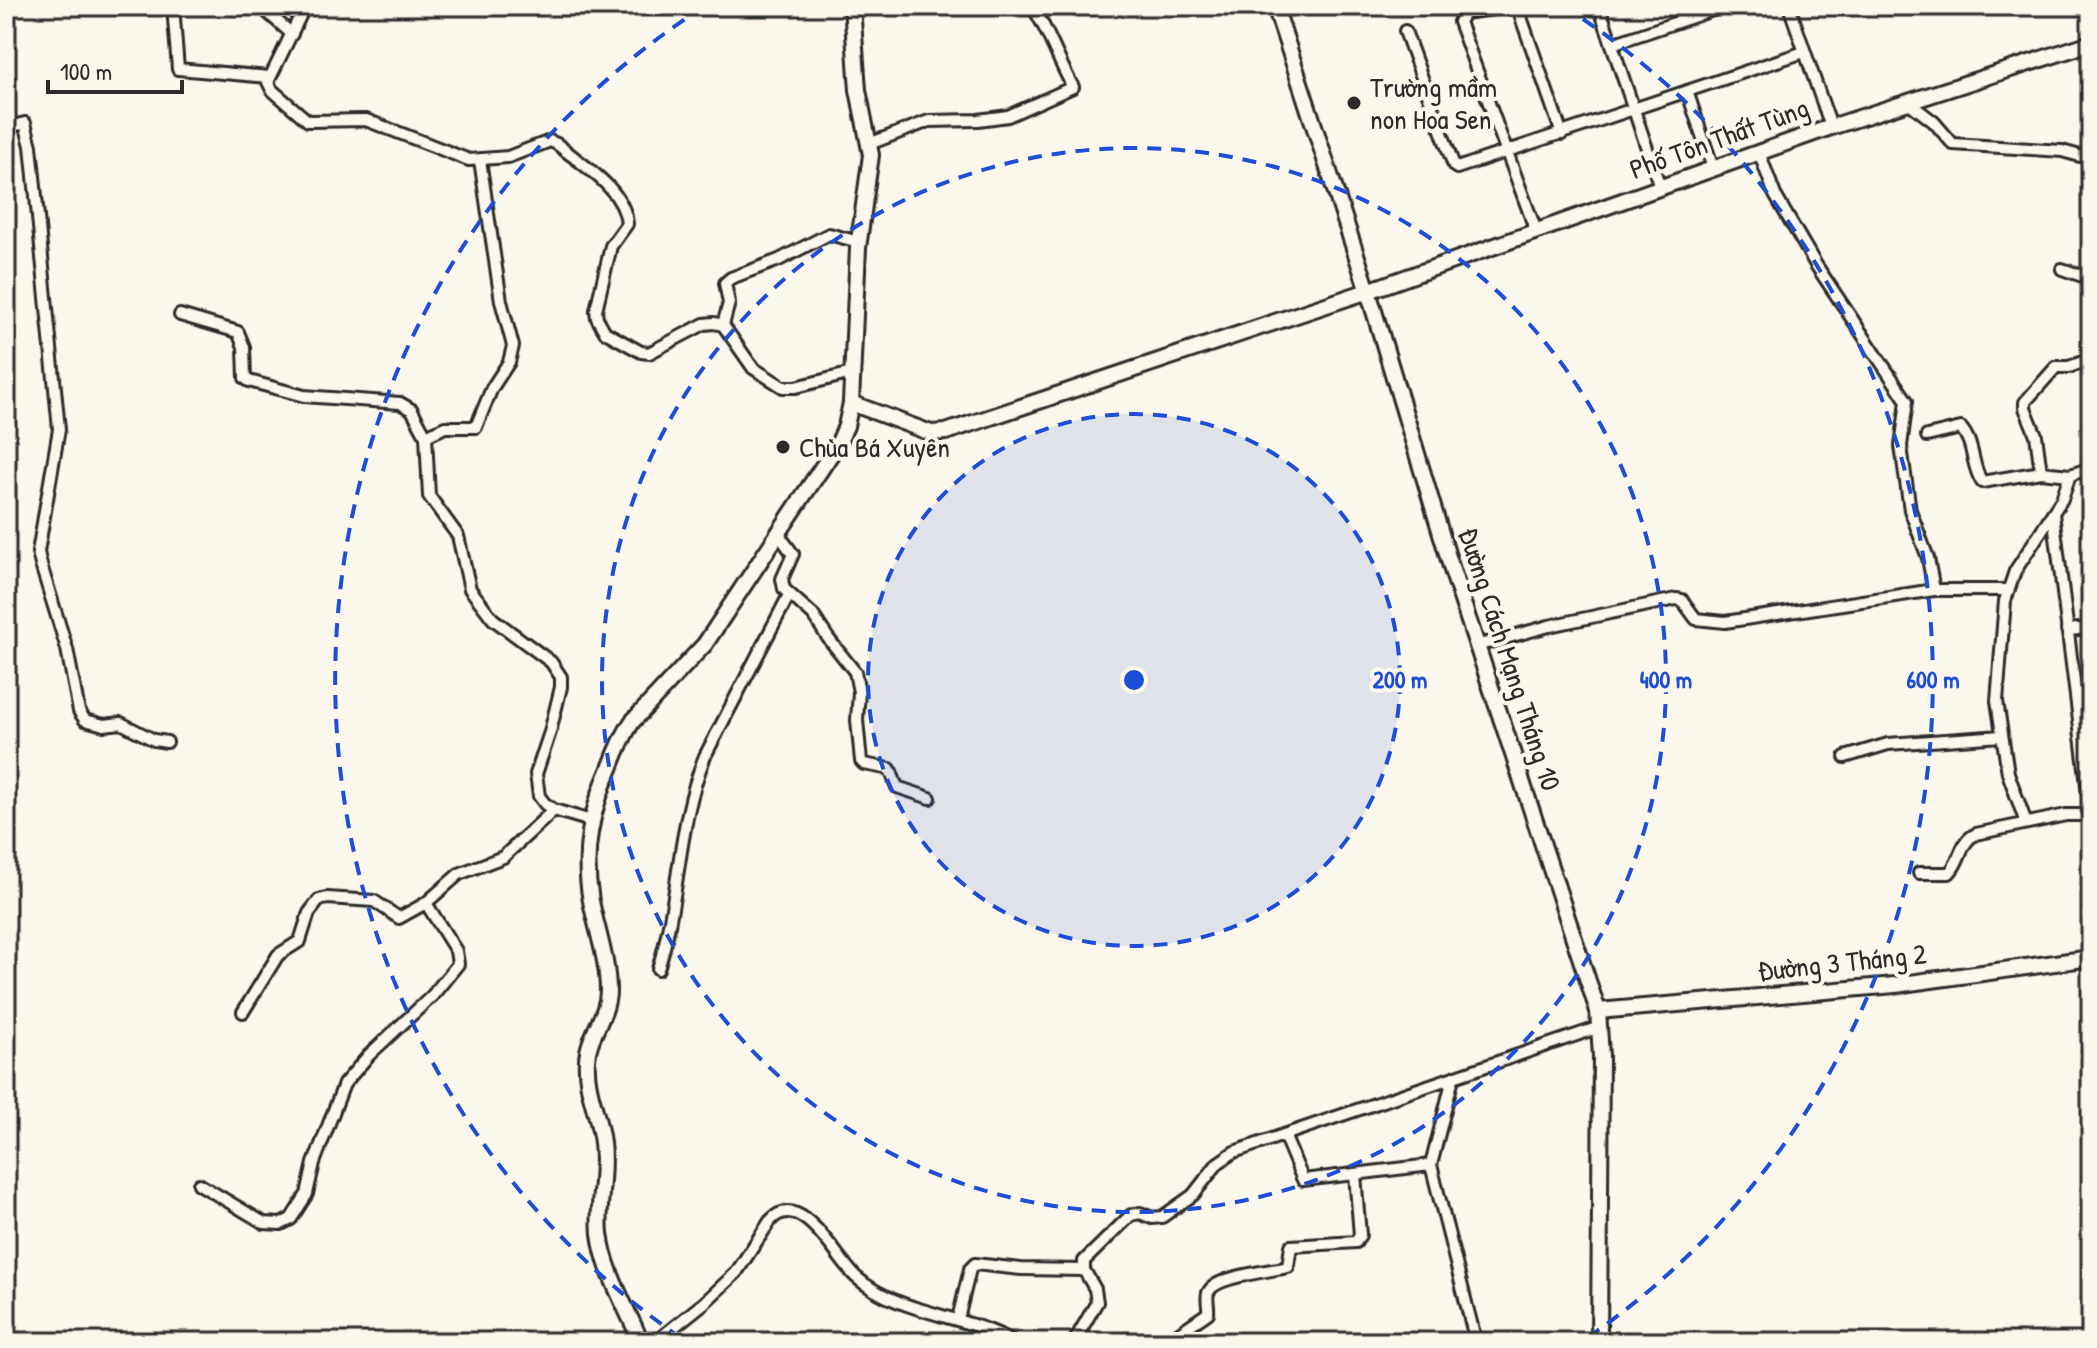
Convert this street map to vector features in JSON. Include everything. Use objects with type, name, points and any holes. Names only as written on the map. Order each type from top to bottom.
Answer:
[{"type":"street","points":[[173,6],[178,69],[269,77]]},
{"type":"street","points":[[267,6],[268,13],[292,34]]},
{"type":"street","points":[[305,6],[269,77],[272,90],[308,121],[366,120],[460,157],[480,160],[517,155],[550,141],[607,186],[623,205],[627,224],[611,246],[596,310],[605,332],[641,352],[649,353],[704,324],[714,323],[723,325],[759,374],[783,387],[796,387],[852,373]]},
{"type":"street","points":[[641,1342],[609,1272],[600,1233],[603,1152],[589,1097],[587,1056],[607,1004],[608,992],[587,861],[591,821],[597,798],[624,734],[705,644],[779,535],[839,442],[846,426],[851,403],[859,242],[867,198],[869,144],[858,90],[852,6]]},
{"type":"street","points":[[869,144],[929,121],[1008,116],[1073,87],[1058,61],[1045,26],[1032,6]]},
{"type":"street","name":"Đường Cách Mạng Tháng 10","points":[[1275,6],[1368,291],[1476,646],[1598,1011],[1599,1342]]},
{"type":"street","points":[[1536,231],[1459,19],[1464,13],[1517,6],[1562,134]]},
{"type":"street","points":[[1599,6],[1660,187]]},
{"type":"street","points":[[1612,44],[1725,6]]},
{"type":"street","points":[[1789,6],[1831,127]]},
{"type":"street","points":[[1405,31],[1454,166],[1462,168],[1804,52]]},
{"type":"street","name":"Phố Tôn Thất Tùng","points":[[851,403],[931,433],[946,432],[1368,291],[1831,127],[2091,43]]},
{"type":"street","points":[[1687,91],[1713,168]]},
{"type":"street","points":[[1908,102],[1934,122],[1953,144],[2062,151],[2091,159]]},
{"type":"street","points":[[6,121],[17,125],[25,123],[31,146],[59,438],[38,552],[67,649],[79,711],[85,720],[104,725],[121,723],[154,740],[167,742]]},
{"type":"street","points":[[1759,152],[1775,195],[1816,265],[1907,401],[1901,446],[1910,510],[1928,558],[1934,590]]},
{"type":"street","points":[[426,436],[445,427],[476,427],[492,388],[512,354],[480,160]]},
{"type":"street","points":[[723,325],[729,303],[725,283],[731,278],[779,260],[829,234],[859,242]]},
{"type":"street","points":[[2062,269],[2088,278],[2091,282]]},
{"type":"street","points":[[180,315],[238,332],[244,347],[245,378],[249,381],[304,396],[400,403],[412,410],[426,436],[429,496],[458,536],[470,589],[493,619],[551,662],[561,677],[535,785],[545,804],[554,810],[591,821]]},
{"type":"street","points":[[2041,472],[2036,435],[2025,402],[2056,367],[2069,367],[2091,359]]},
{"type":"street","points":[[1927,436],[1961,428],[1968,436],[1982,482],[2041,472],[2070,475],[2091,468]]},
{"type":"street","points":[[2026,823],[2008,773],[1997,701],[2008,590],[2015,571],[2062,499],[2070,475]]},
{"type":"street","points":[[1919,873],[1949,873],[1970,837],[2066,815],[2091,815],[2053,513]]},
{"type":"street","points":[[779,535],[793,554],[782,579],[784,589],[809,609],[855,672],[859,692],[857,720],[861,761],[890,769],[897,787],[930,798]]},
{"type":"street","points":[[1476,646],[1541,628],[1676,599],[1686,603],[1696,619],[1725,622],[1934,590],[2008,590]]},
{"type":"street","points":[[658,969],[666,940],[683,831],[697,776],[789,595]]},
{"type":"street","points":[[2067,630],[2091,628]]},
{"type":"street","points":[[1845,757],[1888,744],[2002,736]]},
{"type":"street","points":[[243,1012],[278,955],[300,941],[309,913],[319,900],[374,901],[399,918],[426,903],[459,874],[503,857],[554,810]]},
{"type":"street","points":[[199,1184],[264,1223],[281,1224],[300,1209],[344,1084],[369,1055],[432,996],[458,964],[456,951],[426,903]]},
{"type":"street","name":"Đường 3 Tháng 2","points":[[1598,1011],[1895,985],[2091,958]]},
{"type":"street","points":[[1074,1342],[1097,1302],[1095,1289],[1084,1270],[1086,1258],[1131,1215],[1140,1213],[1152,1218],[1162,1217],[1193,1195],[1226,1157],[1600,1027]]},
{"type":"street","points":[[1453,1078],[1431,1165],[1476,1342]]},
{"type":"street","points":[[1284,1135],[1303,1180],[1431,1165]]},
{"type":"street","points":[[1173,1337],[1208,1313],[1207,1296],[1210,1290],[1243,1274],[1288,1267],[1291,1246],[1356,1242],[1360,1235],[1355,1175]]},
{"type":"street","points":[[655,1342],[736,1273],[774,1216],[786,1212],[814,1225],[848,1269],[865,1283],[897,1301],[958,1319],[1014,1342]]},
{"type":"street","points":[[958,1319],[970,1269],[975,1264],[1021,1269],[1084,1270]]},
{"type":"place","name":"Trường mầm non Hoa Sen","points":[[1354,103]]},
{"type":"place","name":"Chùa Bá Xuyên","points":[[783,447]]}]
